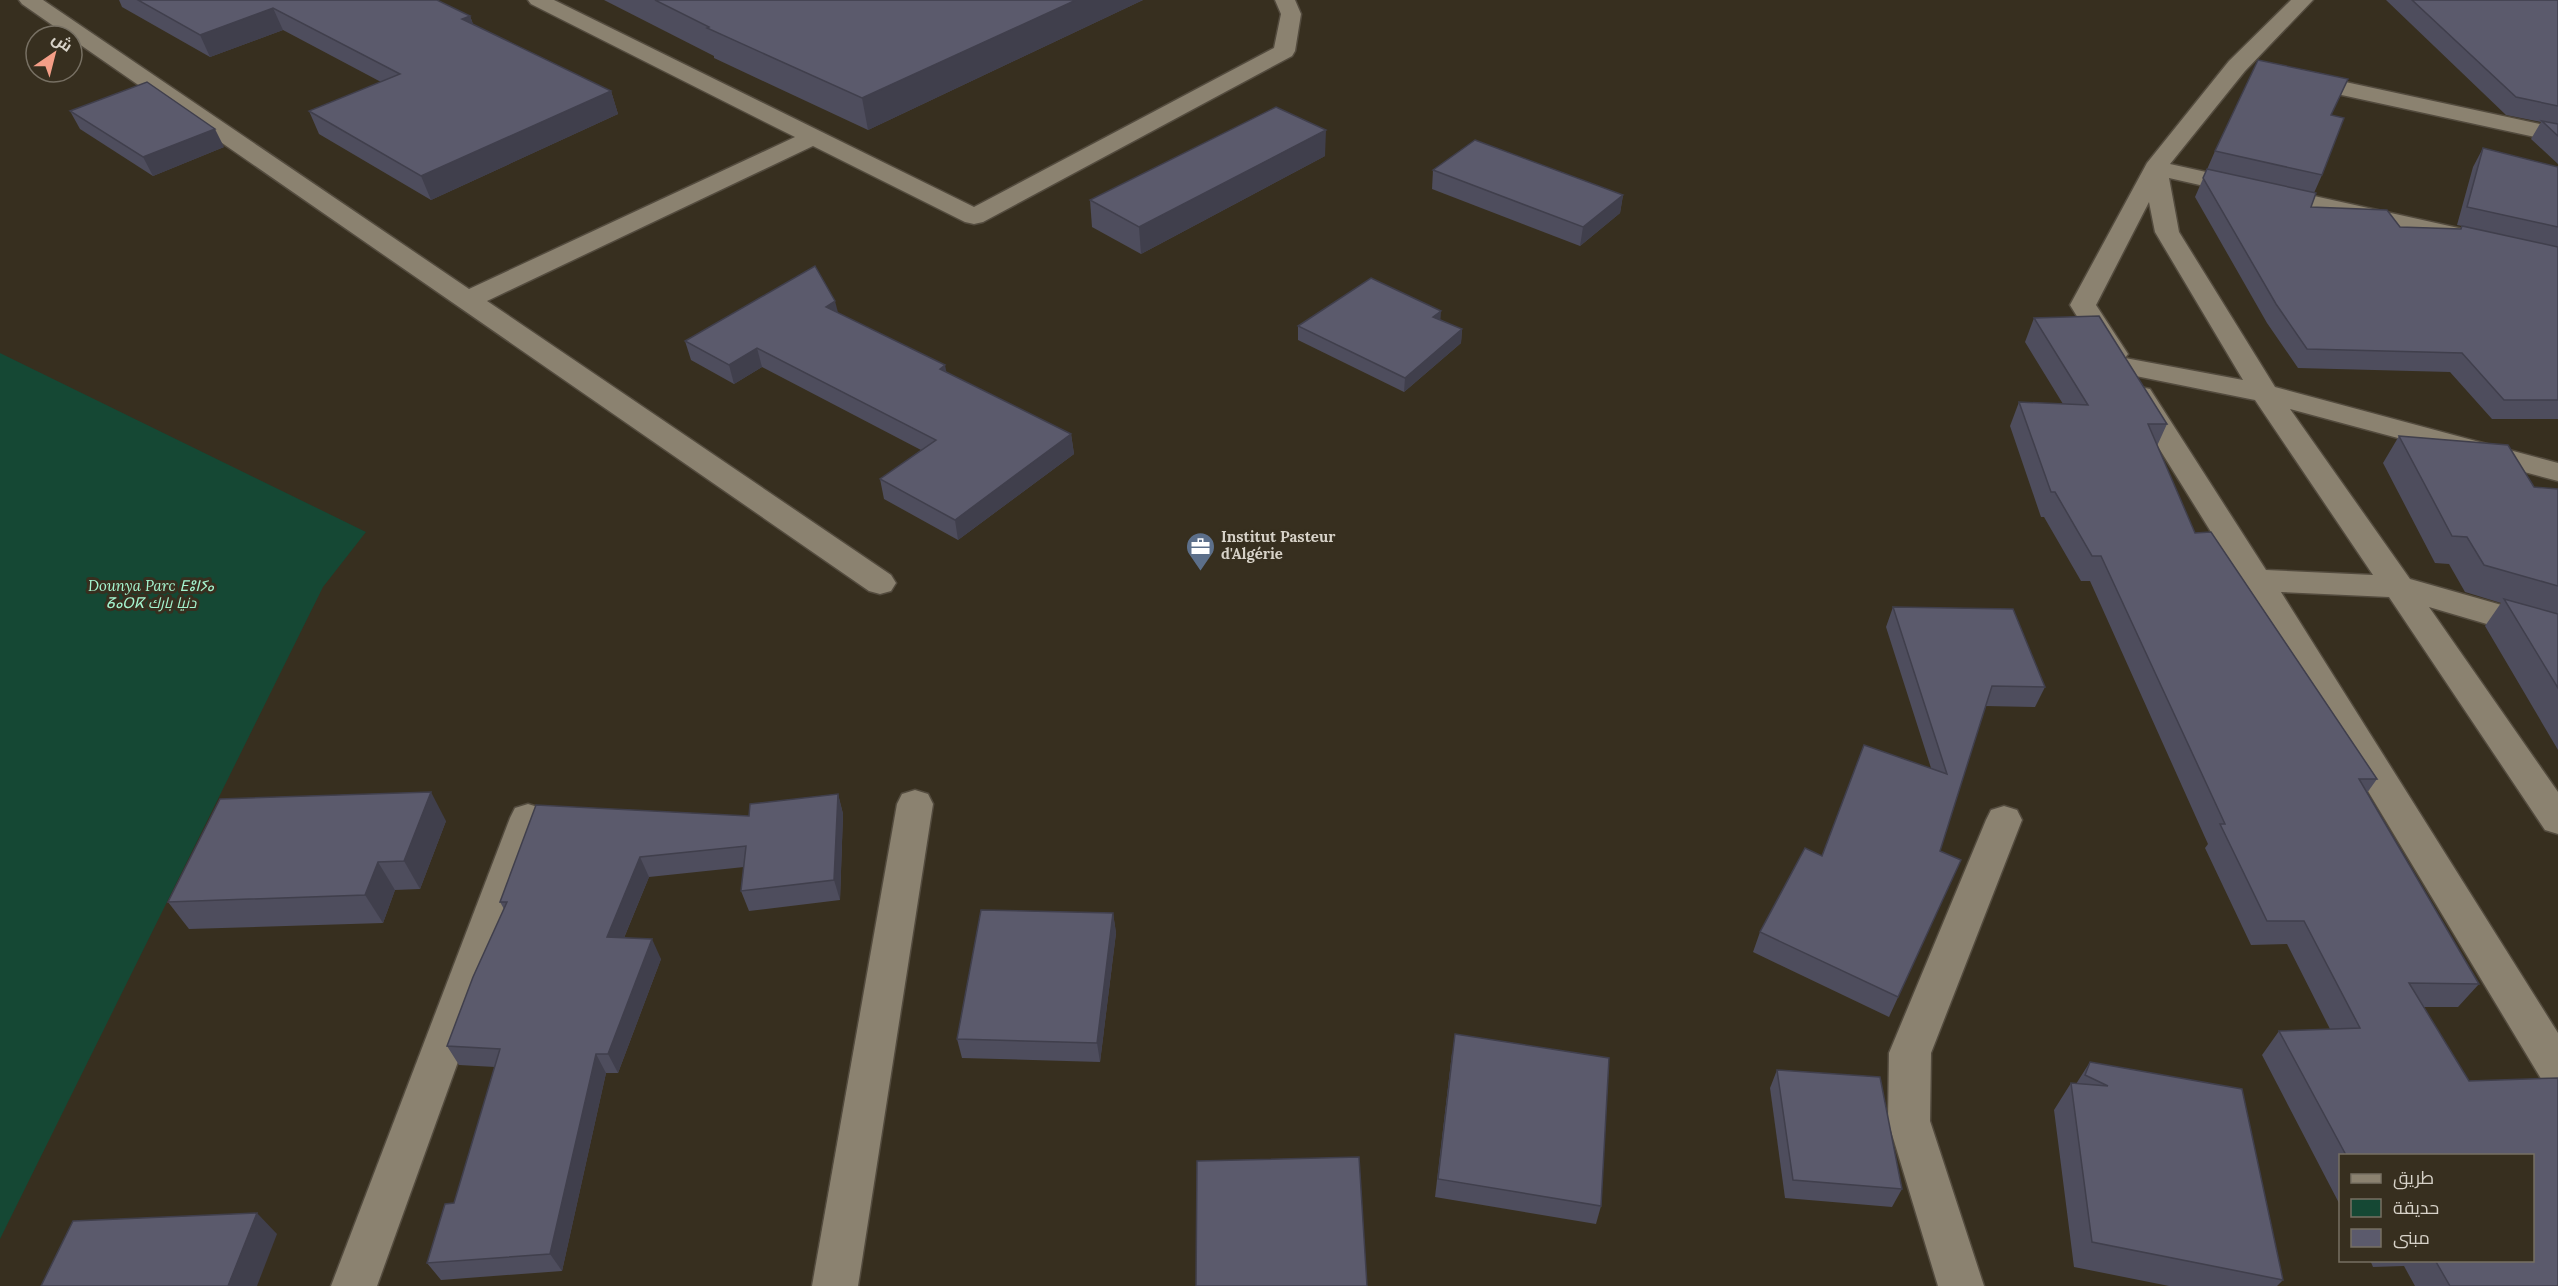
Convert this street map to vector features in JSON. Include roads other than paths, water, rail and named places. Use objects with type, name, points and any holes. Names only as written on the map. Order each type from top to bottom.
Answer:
[{"type":"street","points":[[29,0],[880,583]]},
{"type":"street","points":[[538,0],[974,217],[1284,51],[1291,14],[1284,0]]},
{"type":"street","points":[[2303,0],[2237,66],[2155,168],[2083,305],[2554,1057]]},
{"type":"street","points":[[2237,66],[2260,71]]},
{"type":"street","points":[[2283,76],[2558,135]]},
{"type":"street","points":[[468,300],[813,137]]},
{"type":"street","points":[[2155,168],[2489,243]]},
{"type":"street","points":[[2155,168],[2167,232],[2265,393],[2558,820]]},
{"type":"street","points":[[2121,365],[2265,393],[2558,472]]},
{"type":"street","points":[[2257,580],[2398,587],[2558,633]]},
{"type":"street","points":[[835,1286],[915,804]]},
{"type":"street","points":[[354,1286],[528,818]]},
{"type":"street","points":[[1961,1286],[1909,1120],[1910,1053],[2004,820]]},
{"type":"place","name":"Institut Pasteur d'Algérie","points":[[1200,572]]},
{"type":"park label","name":"Dounya Parc ⴹⵓⵏⵢⴰ ⵒⴰⵔⴽ دنيا بارك","points":[[151,594]]}]
